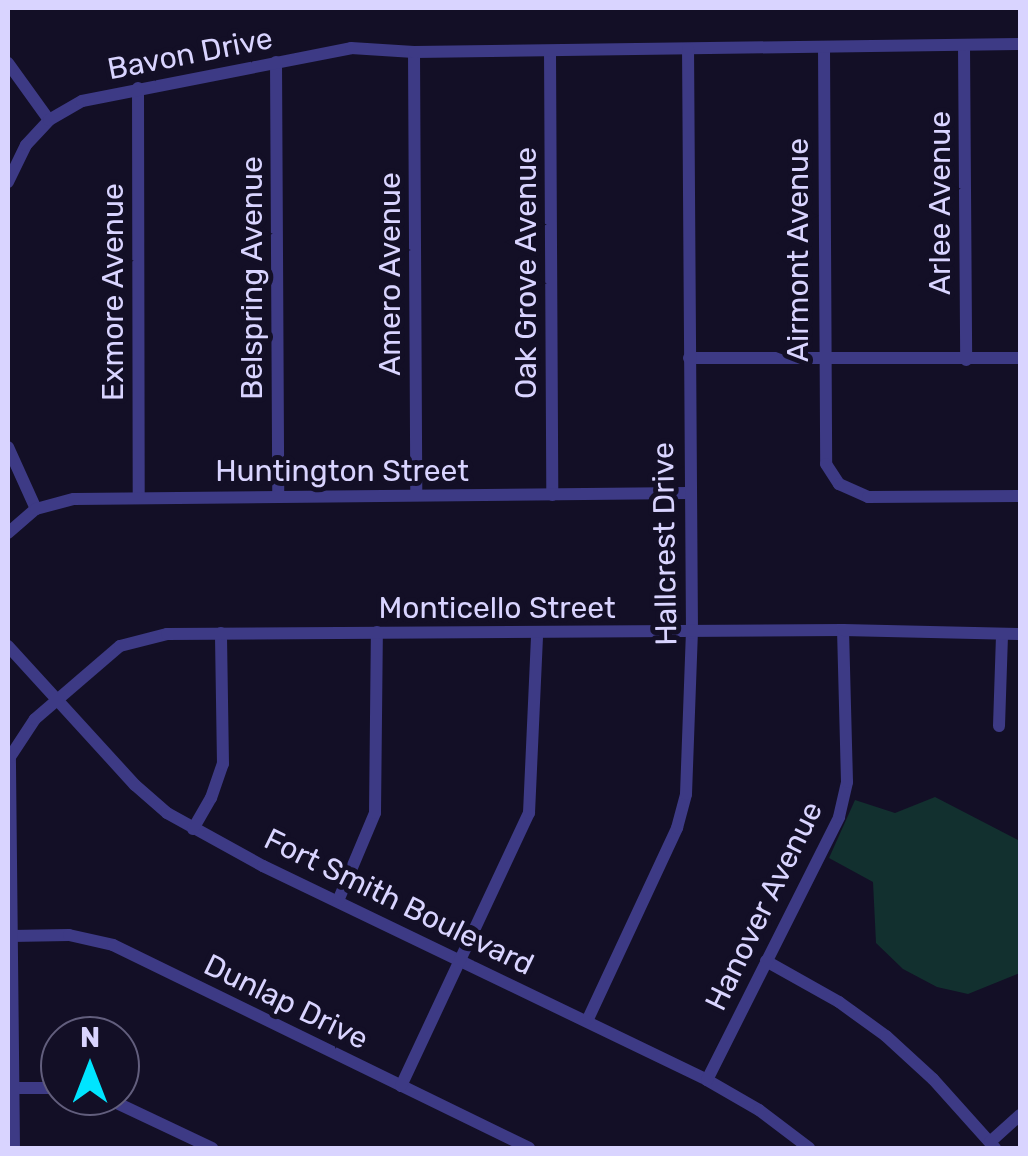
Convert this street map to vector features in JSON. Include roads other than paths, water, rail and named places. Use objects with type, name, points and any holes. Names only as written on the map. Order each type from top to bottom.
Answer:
[{"type":"street","name":"Bavon Drive","points":[[8,182],[26,144],[49,120],[82,101],[351,48],[414,52],[1020,44]]},
{"type":"street","name":"Arlee Avenue","points":[[964,46],[966,360]]},
{"type":"street","name":"Hallcrest Drive","points":[[588,1019],[677,828],[686,794],[692,633],[688,493],[688,48]]},
{"type":"street","name":"Airmont Avenue","points":[[824,48],[824,452],[839,484],[868,497],[1020,496]]},
{"type":"street","name":"Oak Grove Avenue","points":[[550,51],[552,496]]},
{"type":"street","name":"Amero Avenue","points":[[414,52],[416,496]]},
{"type":"street","name":"Belspring Avenue","points":[[276,62],[278,495]]},
{"type":"street","points":[[8,63],[49,120]]},
{"type":"street","name":"Exmore Avenue","points":[[138,88],[139,496]]},
{"type":"street","points":[[690,358],[1020,358]]},
{"type":"street","points":[[8,447],[36,509]]},
{"type":"street","name":"Huntington Street","points":[[8,533],[36,509],[74,499],[688,493]]},
{"type":"street","name":"Monticello Street","points":[[14,1148],[10,1088],[10,757],[27,730],[120,646],[147,636],[221,634],[843,630],[1020,634]]},
{"type":"street","name":"Hanover Avenue","points":[[707,1080],[839,817],[847,782],[843,630]]},
{"type":"street","points":[[338,902],[375,813],[376,632]]},
{"type":"street","points":[[192,829],[211,798],[223,764],[221,634]]},
{"type":"street","points":[[400,1086],[530,813],[537,634]]},
{"type":"street","points":[[999,726],[1002,634]]},
{"type":"street","name":"Fort Smith Boulevard","points":[[8,646],[135,785],[192,829],[707,1080],[759,1110],[809,1148]]},
{"type":"street","name":"Dunlap Drive","points":[[11,936],[69,936],[112,945],[530,1148]]},
{"type":"street","points":[[766,960],[839,1002],[886,1036],[933,1080],[992,1145],[1020,1114]]},
{"type":"street","points":[[10,1088],[40,1088]]},
{"type":"street","points":[[140,1114],[212,1148]]}]
